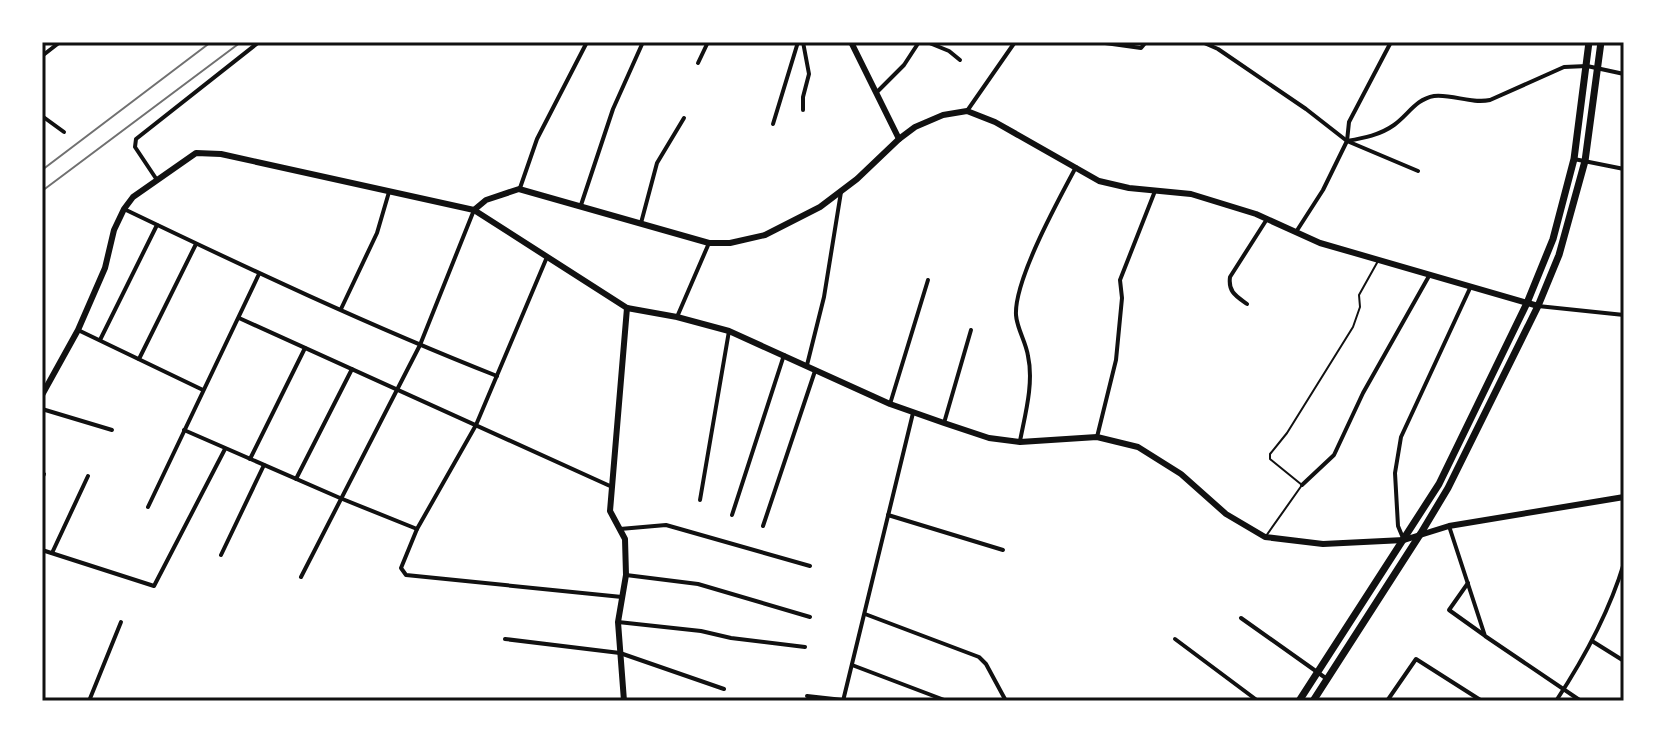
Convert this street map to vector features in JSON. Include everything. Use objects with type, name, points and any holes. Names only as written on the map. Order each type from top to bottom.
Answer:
[{"type":"main road","points":[[1299,701],[1439,484],[1527,303],[1553,239],[1574,159],[1589,42]]},
{"type":"main road","points":[[1313,701],[1421,533],[1480,428],[1538,306],[1559,255],[1585,161],[1601,42]]},
{"type":"street","points":[[42,56],[60,42]]},
{"type":"street","points":[[157,180],[135,147],[136,139],[259,42]]},
{"type":"street","points":[[519,189],[537,139],[587,42]]},
{"type":"street","points":[[581,205],[613,109],[643,42]]},
{"type":"street","points":[[698,63],[708,42]]},
{"type":"street","points":[[800,42],[809,74],[803,110]]},
{"type":"street","points":[[773,124],[800,42]]},
{"type":"street","points":[[851,42],[899,139]]},
{"type":"street","points":[[877,92],[904,65],[919,42]]},
{"type":"street","points":[[927,42],[949,51],[960,60]]},
{"type":"street","points":[[967,111],[1015,42]]},
{"type":"street","points":[[1098,42],[1141,48],[1146,42]]},
{"type":"street","points":[[1202,42],[1218,49],[1306,109],[1347,141],[1418,171]]},
{"type":"street","points":[[1296,232],[1323,190],[1347,141],[1349,122],[1391,42]]},
{"type":"street","points":[[1347,141],[1373,136],[1395,124],[1419,101],[1436,96],[1479,102],[1490,100],[1564,67],[1587,66],[1624,74]]},
{"type":"street","points":[[301,577],[420,345],[474,210],[486,200],[519,189],[709,243],[730,243],[765,235],[820,207],[915,127],[943,115],[967,111],[995,122],[1099,181],[1191,194],[1267,219],[1320,243],[1538,306],[1624,315]]},
{"type":"street","points":[[42,116],[64,132]]},
{"type":"street","points":[[641,223],[657,163],[684,118]]},
{"type":"street","points":[[42,395],[78,330],[105,268],[114,230],[124,209],[133,197],[196,153],[221,154],[474,210],[627,308],[729,331],[890,404],[989,438],[1020,442],[1097,437],[1138,447],[1181,474],[1226,514],[1265,537],[1323,544],[1404,540],[1449,526],[1624,497]]},
{"type":"street","points":[[1574,159],[1624,169]]},
{"type":"street","points":[[1020,442],[1030,378],[1028,356],[1016,314],[1018,302],[1023,279],[1076,167]]},
{"type":"street","points":[[1097,437],[1116,360],[1122,298],[1120,280],[1155,191]]},
{"type":"street","points":[[341,309],[377,233],[389,192]]},
{"type":"street","points":[[807,365],[824,297],[841,192]]},
{"type":"street","points":[[124,209],[259,274],[497,376]]},
{"type":"street","points":[[1247,304],[1233,294],[1228,286],[1230,277],[1267,219]]},
{"type":"street","points":[[100,340],[157,225]]},
{"type":"street","points":[[677,317],[709,243]]},
{"type":"street","points":[[139,359],[196,244]]},
{"type":"street","points":[[547,256],[476,425],[417,529],[401,568],[406,575],[622,597]]},
{"type":"street","points":[[148,507],[259,274]]},
{"type":"street","points":[[1302,485],[1334,455],[1363,393],[1430,274]]},
{"type":"street","points":[[890,404],[928,280]]},
{"type":"street","points":[[1404,540],[1398,526],[1395,473],[1398,448],[1471,286]]},
{"type":"street","points":[[624,701],[618,622],[626,575],[625,539],[610,511],[610,486],[618,436],[627,308]]},
{"type":"street","points":[[239,318],[610,486]]},
{"type":"street","points":[[78,330],[203,390]]},
{"type":"street","points":[[944,423],[971,330]]},
{"type":"street","points":[[700,500],[729,331]]},
{"type":"street","points":[[250,459],[305,348]]},
{"type":"street","points":[[732,515],[784,355]]},
{"type":"street","points":[[296,479],[352,369]]},
{"type":"street","points":[[763,526],[816,369]]},
{"type":"street","points":[[42,409],[112,430]]},
{"type":"street","points":[[807,696],[843,700],[913,413]]},
{"type":"street","points":[[184,430],[417,529]]},
{"type":"street","points":[[42,550],[154,586],[225,449]]},
{"type":"street","points":[[221,555],[264,465]]},
{"type":"street","points":[[52,553],[88,476]]},
{"type":"street","points":[[888,515],[1003,550]]},
{"type":"street","points":[[620,529],[666,525],[810,566]]},
{"type":"street","points":[[1449,526],[1485,636]]},
{"type":"street","points":[[1556,701],[1613,600],[1624,563]]},
{"type":"street","points":[[626,575],[698,584],[810,617]]},
{"type":"street","points":[[1468,583],[1449,610],[1581,701]]},
{"type":"street","points":[[864,614],[979,657],[1006,701]]},
{"type":"street","points":[[1241,618],[1327,679]]},
{"type":"street","points":[[89,701],[121,622]]},
{"type":"street","points":[[618,622],[805,647]]},
{"type":"street","points":[[505,639],[620,653],[724,689]]},
{"type":"street","points":[[1175,639],[1258,701]]},
{"type":"street","points":[[1592,641],[1624,661]]},
{"type":"street","points":[[1387,701],[1416,659],[1482,701]]},
{"type":"street","points":[[852,665],[947,701]]},
{"type":"lane","points":[[1265,537],[1302,485],[1270,459],[1270,454],[1287,433],[1353,327],[1360,307],[1359,295],[1379,259]]},
{"type":"railway","points":[[42,170],[211,42]]},
{"type":"railway","points":[[42,191],[241,42]]}]
